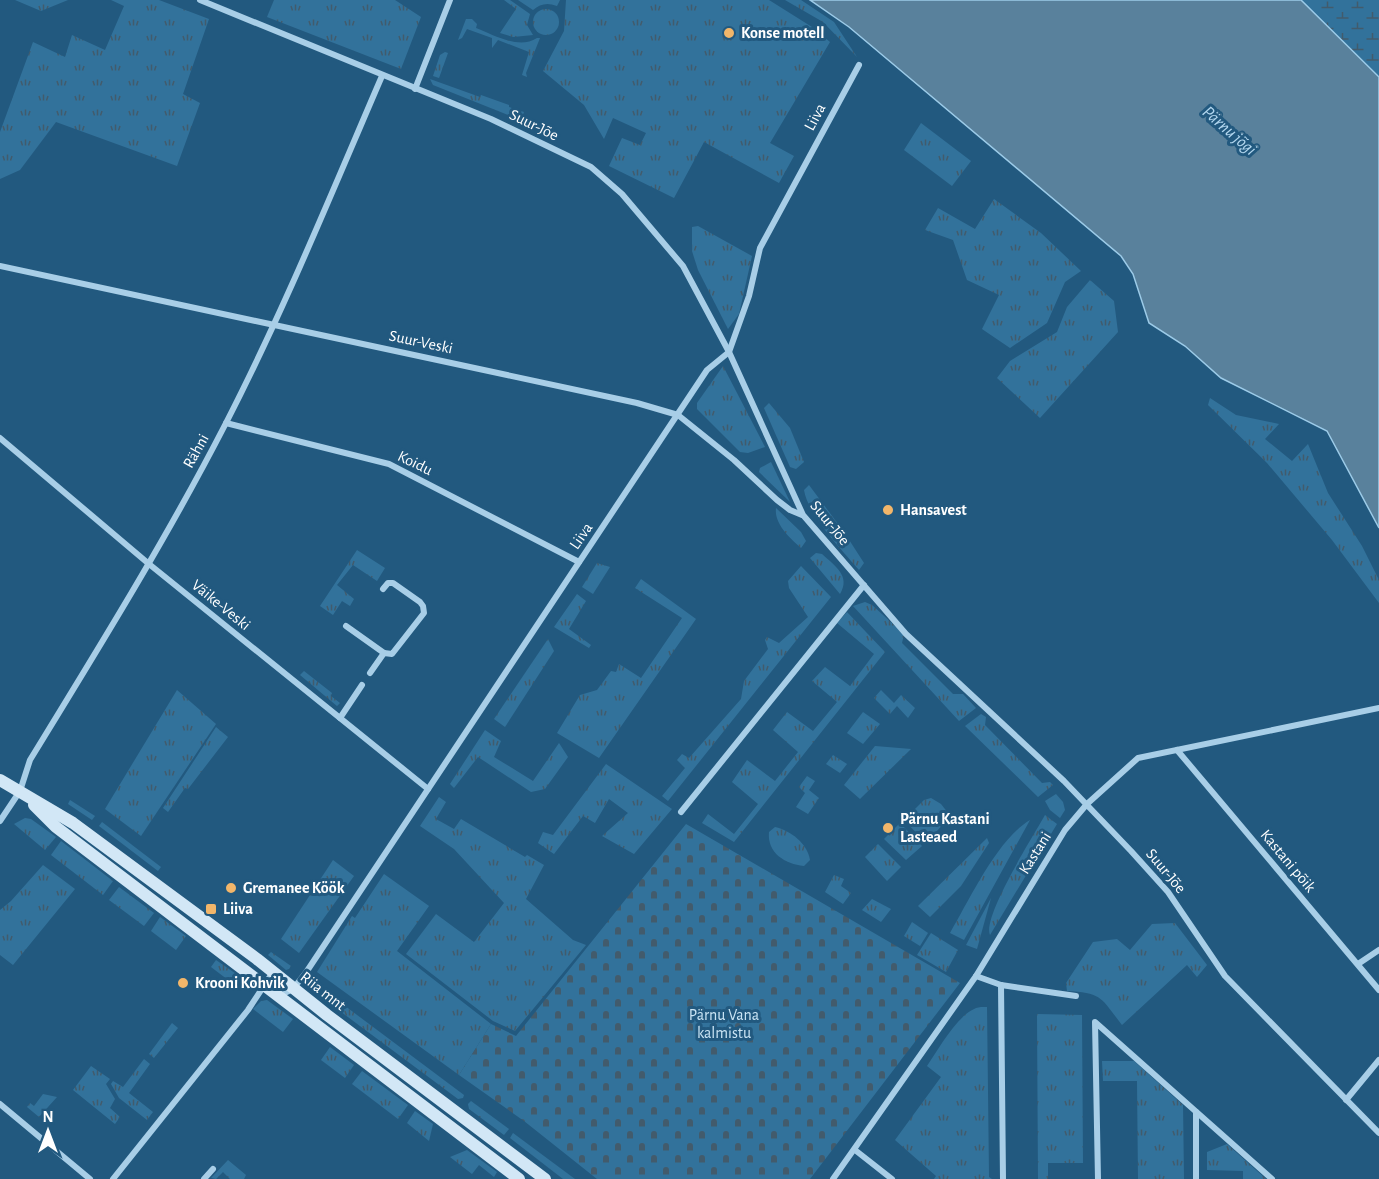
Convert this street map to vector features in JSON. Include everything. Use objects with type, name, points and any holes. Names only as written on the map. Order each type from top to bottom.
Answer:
[{"type":"main road","name":"Riia mnt","points":[[0,780],[73,823],[545,1179]]},
{"type":"main road","name":"Riia mnt","points":[[20,791],[56,827],[519,1179]]},
{"type":"street","name":"Suur-Jõe","points":[[200,0],[491,119],[591,167],[634,208],[683,266],[729,352],[803,515],[906,634],[1087,804],[1168,892],[1225,976],[1379,1132]]},
{"type":"street","points":[[415,89],[450,0]]},
{"type":"street","name":"Liiva","points":[[293,989],[707,370],[729,352],[749,296],[760,248],[859,65]]},
{"type":"street","name":"Rähni","points":[[0,821],[20,791],[30,760],[149,564],[226,423],[274,324],[382,76]]},
{"type":"street","name":"Suur-Veski","points":[[0,266],[637,403],[678,415],[734,460],[777,500],[790,510],[803,515]]},
{"type":"street","name":"Koidu","points":[[226,423],[389,464],[579,562]]},
{"type":"street","name":"Väike-Veski","points":[[0,438],[149,564],[428,789]]},
{"type":"street","points":[[346,626],[384,653],[392,654],[423,613],[423,606],[393,583],[383,589]]},
{"type":"street","points":[[681,812],[864,585]]},
{"type":"street","points":[[370,674],[384,653]]},
{"type":"street","points":[[340,718],[362,685]]},
{"type":"street","name":"Kastani","points":[[833,1179],[976,976],[1065,830],[1087,804],[1138,758],[1379,708]]},
{"type":"street","name":"Kastani põik","points":[[1177,750],[1379,990]]},
{"type":"street","points":[[1358,964],[1379,951]]},
{"type":"street","points":[[113,1179],[248,1010],[273,972]]},
{"type":"street","points":[[976,976],[1001,985],[1076,996]]},
{"type":"street","points":[[1001,985],[1003,1179]]},
{"type":"street","points":[[278,996],[293,989]]},
{"type":"street","points":[[1098,1179],[1095,1022],[1272,1179]]},
{"type":"street","points":[[1346,1100],[1379,1060]]},
{"type":"street","points":[[0,1104],[90,1179]]},
{"type":"street","points":[[1196,1112],[1196,1179]]},
{"type":"street","points":[[855,1150],[892,1179]]},
{"type":"street","points":[[204,1179],[213,1169]]},
{"type":"green space","points":[[15,0],[68,0],[41,11]]},
{"type":"green space","points":[[111,0],[159,0],[209,19],[183,94],[200,103],[177,166],[56,122],[20,170],[0,179],[0,132],[33,42],[65,57],[72,35],[105,50],[124,6]]},
{"type":"green space","points":[[274,0],[395,0],[421,17],[401,69],[267,17]]},
{"type":"green space","points":[[504,0],[510,0],[530,14],[527,25],[533,35],[513,37],[500,33],[516,9]]},
{"type":"green space","points":[[518,0],[560,0],[557,6],[544,4],[533,10]]},
{"type":"green space","points":[[566,0],[769,0],[812,27],[830,42],[770,143],[794,156],[779,183],[704,142],[674,198],[609,166],[622,138],[640,145],[646,133],[613,118],[604,139],[584,105],[543,71],[564,31]]},
{"type":"green space","points":[[785,0],[801,0],[834,22],[857,57],[823,22]]},
{"type":"green space","points":[[1301,0],[1379,0],[1379,77],[1304,3]]},
{"type":"green space","points":[[546,9],[555,13],[559,22],[555,31],[546,35],[537,31],[533,22],[537,13]]},
{"type":"green space","points":[[466,19],[472,19],[477,24],[476,28],[506,40],[522,42],[540,38],[526,73],[527,77],[522,75],[529,52],[498,40],[492,48],[492,38],[467,29],[462,38],[458,40]]},
{"type":"green space","points":[[448,53],[439,78],[433,76],[440,55]]},
{"type":"green space","points":[[430,79],[509,105],[509,107],[524,112],[521,120],[433,85]]},
{"type":"green space","points":[[921,123],[971,161],[952,186],[904,150]]},
{"type":"green space","points":[[994,199],[1041,233],[1081,271],[1065,282],[1047,323],[1010,348],[982,329],[999,295],[967,280],[953,240],[925,230],[938,208],[975,229]]},
{"type":"green space","points":[[698,226],[752,256],[739,314],[728,329],[698,270],[692,251],[692,227]]},
{"type":"green space","points":[[1090,280],[1114,301],[1118,332],[1040,418],[997,378],[1010,361],[1057,332],[1067,307]]},
{"type":"green space","points":[[723,366],[765,447],[748,453],[740,452],[697,409],[697,403]]},
{"type":"green space","points":[[1210,398],[1236,415],[1279,424],[1265,439],[1292,461],[1308,444],[1328,493],[1362,546],[1379,580],[1379,603],[1332,540],[1267,463],[1208,405]]},
{"type":"green space","points":[[769,403],[790,428],[804,462],[796,469],[790,467],[764,408]]},
{"type":"green space","points":[[771,462],[790,502],[759,472],[760,468]]},
{"type":"green space","points":[[809,485],[864,563],[859,570],[812,510],[804,490]]},
{"type":"green space","points":[[776,508],[801,532],[806,541],[801,548],[780,525]]},
{"type":"green space","points":[[357,550],[385,568],[377,581],[353,565],[337,585],[354,599],[350,606],[342,601],[333,615],[320,606]]},
{"type":"green space","points":[[816,553],[822,554],[843,577],[843,588],[840,594],[810,558]]},
{"type":"green space","points":[[597,563],[610,567],[593,594],[582,587]]},
{"type":"green space","points":[[801,566],[831,597],[668,801],[662,796],[685,768],[677,760],[682,754],[689,758],[741,699],[744,681],[768,649],[765,640],[767,637],[779,643],[808,617],[789,588],[788,581]]},
{"type":"green space","points":[[641,579],[696,619],[599,758],[557,733],[580,695],[597,690],[611,671],[616,672],[619,664],[641,678],[682,618],[635,588]]},
{"type":"green space","points":[[577,594],[586,601],[569,629],[591,645],[589,648],[554,627]]},
{"type":"green space","points":[[865,602],[872,605],[904,634],[902,643],[953,694],[963,694],[976,708],[959,721],[853,606]]},
{"type":"green space","points":[[847,612],[885,652],[734,842],[702,823],[708,814],[734,834],[758,804],[732,782],[747,760],[775,781],[798,752],[773,730],[787,712],[813,731],[837,702],[812,681],[825,667],[850,686],[874,654],[837,623]]},
{"type":"green space","points":[[548,639],[554,651],[505,727],[494,719]]},
{"type":"green space","points":[[304,671],[332,693],[331,696],[340,703],[337,706],[300,675]]},
{"type":"green space","points":[[177,690],[216,724],[141,836],[105,809]]},
{"type":"green space","points":[[881,690],[894,703],[901,695],[915,708],[908,718],[897,706],[890,714],[874,698]]},
{"type":"green space","points":[[863,712],[880,724],[863,744],[847,733]]},
{"type":"green space","points":[[981,714],[986,717],[985,725],[1042,783],[1050,782],[1053,785],[1038,797],[965,726]]},
{"type":"green space","points":[[216,727],[228,737],[168,812],[163,808]]},
{"type":"green space","points":[[485,730],[501,741],[494,757],[533,781],[559,743],[568,757],[545,789],[531,792],[478,757],[454,788],[450,784]]},
{"type":"green space","points":[[875,746],[911,749],[860,799],[844,785]]},
{"type":"green space","points":[[833,755],[847,764],[840,773],[826,764]]},
{"type":"green space","points":[[606,764],[672,809],[634,854],[602,836],[628,813],[609,799],[595,823],[583,816],[554,854],[538,843],[543,832],[553,835]]},
{"type":"green space","points":[[807,776],[815,781],[809,790],[819,798],[808,814],[796,807],[805,793],[799,787]]},
{"type":"green space","points":[[1056,794],[1063,802],[1065,810],[1060,818],[1050,810],[1045,801]]},
{"type":"green space","points":[[439,797],[446,802],[436,819],[454,829],[461,819],[525,857],[527,855],[544,865],[526,899],[573,940],[586,945],[515,1031],[493,1021],[406,954],[436,914],[474,942],[504,903],[454,849],[420,826]]},
{"type":"green space","points":[[931,798],[941,804],[948,813],[946,821],[926,843],[904,820],[924,800]]},
{"type":"green space","points":[[70,800],[95,816],[92,820],[68,804]]},
{"type":"green space","points":[[1045,815],[1057,824],[990,935],[990,925],[1001,894]]},
{"type":"green space","points":[[25,818],[31,819],[56,837],[45,850],[14,824]]},
{"type":"green space","points":[[1030,820],[964,940],[950,933],[995,856],[1006,841]]},
{"type":"green space","points":[[102,822],[161,867],[158,871],[99,826]]},
{"type":"green space","points":[[900,823],[922,846],[906,860],[884,839]]},
{"type":"green space","name":"Pärnu Vana kalmistu","points":[[686,824],[960,983],[810,1179],[597,1179],[524,1121],[459,1075],[491,1024],[516,1036]]},
{"type":"green space","points":[[775,827],[787,831],[806,848],[810,860],[804,866],[784,860],[774,851],[769,832]]},
{"type":"green space","points":[[987,838],[989,843],[961,886],[930,917],[918,906]]},
{"type":"green space","points":[[61,841],[113,881],[103,895],[51,855]]},
{"type":"green space","points":[[878,844],[901,867],[887,881],[865,857]]},
{"type":"green space","points":[[333,860],[354,876],[299,953],[281,939]]},
{"type":"green space","points":[[43,865],[75,889],[13,965],[0,955],[0,910]]},
{"type":"green space","points":[[384,874],[429,906],[397,951],[491,1024],[459,1075],[317,972],[352,916],[355,918]]},
{"type":"green space","points":[[834,875],[844,879],[841,886],[851,893],[843,904],[825,892]]},
{"type":"green space","points":[[119,887],[154,913],[144,926],[109,900]]},
{"type":"green space","points":[[991,898],[977,949],[966,945]]},
{"type":"green space","points":[[872,899],[891,909],[881,922],[862,910]]},
{"type":"green space","points":[[160,917],[186,936],[176,950],[151,931]]},
{"type":"green space","points":[[912,922],[928,933],[920,946],[904,936]]},
{"type":"green space","points":[[1175,923],[1207,965],[1197,977],[1187,965],[1122,1025],[1100,999],[1088,993],[1067,991],[1066,983],[1093,942],[1117,939],[1130,950],[1152,924]]},
{"type":"green space","points":[[931,933],[958,950],[946,972],[917,955]]},
{"type":"green space","points":[[271,952],[291,966],[289,969],[286,970],[268,955]]},
{"type":"green space","points":[[216,960],[242,978],[236,986],[211,967]]},
{"type":"green space","points":[[313,982],[464,1095],[463,1098],[458,1099],[317,994],[311,986]]},
{"type":"green space","points":[[267,1000],[293,1019],[283,1032],[253,1009],[261,1001]]},
{"type":"green space","points":[[987,1007],[989,1177],[992,1179],[934,1179],[936,1176],[895,1140],[941,1077],[927,1066],[958,1022],[973,1009]]},
{"type":"green space","points":[[1037,1014],[1082,1015],[1083,1163],[1048,1163],[1048,1179],[1038,1179]]},
{"type":"green space","points":[[172,1023],[178,1028],[154,1058],[149,1054]]},
{"type":"green space","points":[[330,1047],[354,1065],[345,1078],[321,1060]]},
{"type":"green space","points":[[144,1059],[150,1064],[129,1093],[153,1112],[147,1120],[119,1098],[111,1084],[113,1081],[123,1087]]},
{"type":"green space","points":[[1102,1061],[1134,1061],[1183,1105],[1184,1179],[1138,1179],[1137,1081],[1103,1081]]},
{"type":"green space","points":[[91,1066],[110,1079],[106,1084],[115,1099],[110,1108],[120,1117],[115,1124],[73,1090]]},
{"type":"green space","points":[[362,1071],[408,1105],[398,1119],[352,1084]]},
{"type":"green space","points":[[43,1094],[57,1097],[39,1117],[27,1107],[30,1103],[34,1106]]},
{"type":"green space","points":[[471,1101],[509,1129],[504,1135],[469,1109],[468,1104]]},
{"type":"green space","points":[[415,1111],[433,1124],[429,1141],[407,1123]]},
{"type":"green space","points":[[513,1133],[575,1179],[563,1179],[510,1138]]},
{"type":"green space","points":[[1227,1144],[1266,1179],[1243,1179],[1243,1171],[1207,1170],[1207,1152]]},
{"type":"green space","points":[[467,1150],[497,1172],[494,1177],[479,1165],[472,1174],[450,1157]]},
{"type":"green space","points":[[228,1160],[246,1175],[244,1179],[230,1179],[223,1172],[216,1179],[211,1178]]},
{"type":"water","name":"Pärnu jõgi","points":[[810,0],[1301,0],[1379,77],[1379,528],[1327,431],[1221,378],[1185,346],[1149,323],[1133,274],[1121,256],[849,27]]},
{"type":"place","name":"Konse motell","points":[[729,33]]},
{"type":"place","name":"Hansavest","points":[[888,510]]},
{"type":"place","name":"Pärnu Kastani Lasteaed","points":[[888,828]]},
{"type":"place","name":"Gremanee Köök","points":[[231,888]]},
{"type":"place","name":"Liiva","points":[[211,909]]},
{"type":"place","name":"Krooni Kohvik","points":[[183,983]]}]
